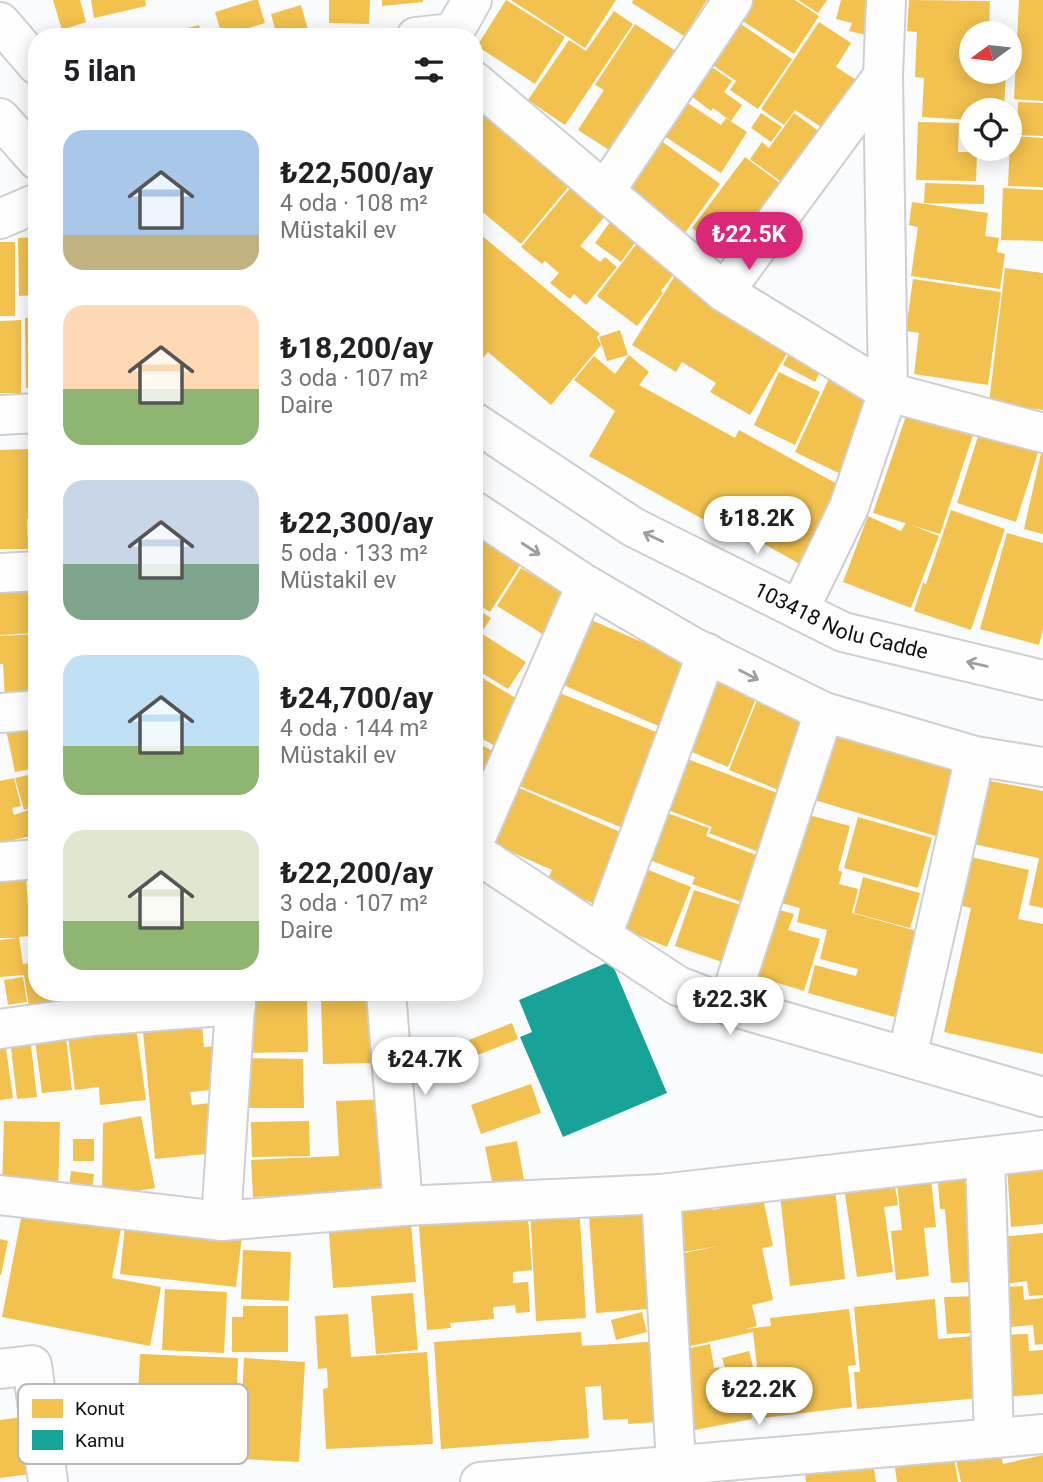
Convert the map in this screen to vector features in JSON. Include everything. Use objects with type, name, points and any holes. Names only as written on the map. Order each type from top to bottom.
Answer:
[{"type":"street","points":[[446,28],[472,0]]},
{"type":"street","points":[[605,191],[733,0]]},
{"type":"street","points":[[799,610],[849,507],[888,392],[883,76],[886,0]]},
{"type":"street","points":[[0,22],[28,55]]},
{"type":"street","points":[[724,292],[883,76]]},
{"type":"street","points":[[483,89],[724,292],[888,392],[1043,433]]},
{"type":"street","points":[[0,118],[28,150]]},
{"type":"street","points":[[0,219],[28,207]]},
{"type":"street","points":[[0,415],[28,413]]},
{"type":"street","name":"103418 Nolu Cadde","points":[[483,428],[633,527],[843,632],[1043,680]]},
{"type":"street","points":[[483,518],[586,584],[707,653],[824,712],[975,756],[1043,767]]},
{"type":"street","points":[[0,573],[28,571]]},
{"type":"street","points":[[483,821],[586,584]]},
{"type":"street","points":[[602,936],[707,653]]},
{"type":"street","points":[[0,713],[28,711]]},
{"type":"street","points":[[728,1005],[824,712]]},
{"type":"street","points":[[907,1057],[975,756]]},
{"type":"street","points":[[483,858],[678,986],[728,1005],[1043,1097]]},
{"type":"street","points":[[0,862],[28,860]]},
{"type":"street","points":[[0,1029],[92,1004],[164,1001]]},
{"type":"street","points":[[221,1221],[236,1001]]},
{"type":"street","points":[[387,1001],[403,1206]]},
{"type":"street","points":[[0,1195],[221,1221],[403,1206],[661,1194],[1043,1150]]},
{"type":"street","points":[[985,1157],[994,1438]]},
{"type":"street","points":[[661,1194],[676,1473]]},
{"type":"street","points":[[0,1369],[32,1365],[35,1384]]},
{"type":"street","points":[[480,1482],[676,1473],[1043,1434]]},
{"type":"street","points":[[46,1464],[48,1482]]},
{"type":"building: Konut","points":[[53,0],[80,0],[86,22],[61,28]]},
{"type":"building: Konut","points":[[91,0],[145,0],[146,6],[94,18]]},
{"type":"building: Konut","points":[[258,0],[265,23],[248,28],[220,28],[215,12]]},
{"type":"building: Konut","points":[[329,0],[370,0],[369,24],[329,23]]},
{"type":"building: Konut","points":[[382,0],[423,0],[423,2],[382,6]]},
{"type":"building: Konut","points":[[506,0],[565,37],[535,84],[483,50],[483,36]]},
{"type":"building: Konut","points":[[511,0],[616,0],[585,48]]},
{"type":"building: Konut","points":[[633,0],[707,0],[684,36],[632,3]]},
{"type":"building: Konut","points":[[754,0],[795,0],[819,16],[794,54],[741,20]]},
{"type":"building: Konut","points":[[798,0],[827,0],[818,13]]},
{"type":"building: Konut","points":[[841,0],[880,0],[871,36],[849,31],[852,23],[836,19]]},
{"type":"building: Konut","points":[[909,0],[990,1],[989,21],[959,21],[959,84],[1005,84],[1005,98],[959,98],[959,119],[922,117],[924,78],[915,77],[917,32],[907,31]]},
{"type":"building: Konut","points":[[1019,0],[1043,0],[1043,101],[1014,98],[1015,84],[1022,84],[1022,21],[1018,21]]},
{"type":"building: Konut","points":[[301,5],[307,28],[275,28],[271,14]]},
{"type":"building: Konut","points":[[614,11],[633,24],[565,125],[528,100],[569,40],[586,51]]},
{"type":"building: Konut","points":[[735,20],[792,59],[758,109],[730,90],[736,81],[707,61]]},
{"type":"building: Konut","points":[[819,22],[851,43],[836,67],[861,83],[829,132],[795,110],[784,125],[761,109]]},
{"type":"building: Konut","points":[[635,24],[685,57],[620,157],[578,130],[604,90],[595,85]]},
{"type":"building: Konut","points":[[706,63],[732,81],[724,92],[742,105],[731,121],[713,108],[711,111],[686,92]]},
{"type":"building: Konut","points":[[683,100],[721,125],[726,118],[747,132],[721,173],[661,134]]},
{"type":"building: Konut","points":[[1022,102],[1043,103],[1043,136],[1022,135]]},
{"type":"building: Konut","points":[[483,106],[517,134],[513,139],[569,186],[521,244],[483,212]]},
{"type":"building: Konut","points":[[761,113],[782,127],[771,142],[751,128]]},
{"type":"building: Konut","points":[[794,113],[832,141],[795,192],[750,159],[762,142],[769,148]]},
{"type":"building: Konut","points":[[918,122],[959,123],[959,161],[977,161],[976,181],[916,180]]},
{"type":"building: Konut","points":[[1022,137],[1043,138],[1043,187],[1008,186],[1009,161],[1022,161]]},
{"type":"building: Konut","points":[[660,140],[720,184],[684,234],[623,190]]},
{"type":"building: Konut","points":[[745,157],[793,193],[739,264],[692,228]]},
{"type":"building: Konut","points":[[576,181],[611,209],[580,246],[600,262],[605,257],[617,267],[586,305],[574,294],[570,299],[550,283],[559,273],[545,261],[542,264],[521,247]]},
{"type":"building: Konut","points":[[925,183],[984,185],[984,204],[924,203]]},
{"type":"building: Konut","points":[[1003,188],[1043,190],[1043,241],[1001,240]]},
{"type":"building: Konut","points":[[912,202],[988,213],[985,236],[999,238],[997,252],[1005,254],[1000,289],[911,276],[918,227],[909,225]]},
{"type":"building: Konut","points":[[613,218],[639,237],[621,262],[595,243]]},
{"type":"building: Konut","points":[[644,234],[682,263],[637,326],[597,296]]},
{"type":"building: Konut","points":[[483,236],[600,334],[597,337],[601,345],[551,405],[488,352],[483,358]]},
{"type":"building: Konut","points":[[28,237],[28,295],[19,296],[18,238]]},
{"type":"building: Konut","points":[[0,242],[15,242],[15,316],[0,316]]},
{"type":"building: Konut","points":[[1005,268],[1043,273],[1043,410],[989,403]]},
{"type":"building: Konut","points":[[676,274],[792,345],[750,415],[710,392],[716,383],[682,362],[676,372],[632,345]]},
{"type":"building: Konut","points":[[913,279],[1001,292],[988,385],[914,374],[919,333],[906,331]]},
{"type":"building: Konut","points":[[25,318],[28,318],[28,388]]},
{"type":"building: Konut","points":[[21,320],[21,393],[0,393],[0,321]]},
{"type":"building: Konut","points":[[620,330],[628,355],[607,361],[599,337]]},
{"type":"building: Konut","points":[[796,339],[828,356],[815,382],[783,365]]},
{"type":"building: Konut","points":[[629,355],[649,372],[639,385],[735,438],[739,430],[850,491],[807,568],[748,535],[744,542],[589,456],[615,411],[574,380],[594,356],[615,374]]},
{"type":"building: Konut","points":[[779,372],[820,392],[795,445],[754,425]]},
{"type":"building: Konut","points":[[832,372],[880,395],[843,475],[795,452]]},
{"type":"building: Konut","points":[[908,410],[974,432],[940,534],[873,513]]},
{"type":"building: Konut","points":[[981,427],[1040,446],[1016,522],[957,503]]},
{"type":"building: Konut","points":[[28,449],[28,549],[0,549],[0,450]]},
{"type":"building: Konut","points":[[1043,450],[1043,534],[1024,529]]},
{"type":"building: Konut","points":[[951,510],[1005,529],[971,630],[914,611]]},
{"type":"building: Konut","points":[[868,516],[901,531],[906,523],[939,536],[911,608],[843,582]]},
{"type":"building: Konut","points":[[1007,533],[1043,543],[1043,629],[1039,645],[980,629]]},
{"type":"building: Konut","points":[[483,539],[521,564],[490,612],[483,608]]},
{"type":"building: Konut","points":[[521,568],[572,599],[549,638],[497,606]]},
{"type":"building: Konut","points":[[28,585],[28,633],[0,635],[0,586]]},
{"type":"building: Konut","points":[[483,613],[491,618],[483,630]]},
{"type":"building: Konut","points":[[582,616],[695,665],[668,730],[554,681]]},
{"type":"building: Konut","points":[[28,634],[28,697],[5,698],[3,664],[0,664],[0,636]]},
{"type":"building: Konut","points":[[483,634],[526,662],[508,689],[483,674]]},
{"type":"building: Konut","points":[[707,675],[757,696],[728,767],[677,746]]},
{"type":"building: Konut","points":[[483,678],[529,706],[502,750],[483,739]]},
{"type":"building: Konut","points":[[550,689],[661,734],[628,830],[517,785]]},
{"type":"building: Konut","points":[[758,698],[815,721],[786,793],[729,770]]},
{"type":"building: Konut","points":[[28,721],[28,770],[15,772],[5,725]]},
{"type":"building: Konut","points":[[828,725],[957,764],[936,836],[811,799]]},
{"type":"building: Konut","points":[[483,745],[504,758],[483,792]]},
{"type":"building: Konut","points":[[677,755],[785,796],[764,854],[709,833],[712,827],[658,806]]},
{"type":"building: Konut","points":[[28,775],[28,809],[24,810],[15,778]]},
{"type":"building: Konut","points":[[14,778],[21,806],[12,808],[14,815],[28,810],[28,837],[0,843],[0,781]]},
{"type":"building: Konut","points":[[980,779],[1043,791],[1043,908],[1029,905],[1039,858],[968,843]]},
{"type":"building: Konut","points":[[517,787],[627,835],[597,905],[546,883],[552,870],[493,844]]},
{"type":"building: Konut","points":[[656,809],[709,828],[706,836],[764,858],[747,904],[692,884],[695,877],[639,856]]},
{"type":"building: Konut","points":[[797,812],[850,826],[838,870],[842,872],[839,884],[858,889],[852,913],[924,933],[902,1019],[808,993],[815,965],[856,976],[858,969],[820,959],[827,930],[797,922],[800,908],[774,901]]},
{"type":"building: Konut","points":[[858,817],[932,838],[918,888],[844,868]]},
{"type":"building: Konut","points":[[962,855],[1029,870],[1018,919],[1043,924],[1043,1054],[944,1032],[971,908],[951,903]]},
{"type":"building: Konut","points":[[636,865],[691,887],[667,947],[613,925]]},
{"type":"building: Konut","points":[[863,877],[920,893],[910,928],[854,913]]},
{"type":"building: Konut","points":[[26,878],[28,936],[19,937],[23,964],[28,963],[28,1001],[24,975],[0,977],[0,940],[17,938],[0,938],[0,880]]},
{"type":"building: Konut","points":[[694,890],[750,908],[731,965],[675,946]]},
{"type":"building: Konut","points":[[769,907],[794,914],[788,930],[820,939],[804,991],[748,974]]},
{"type":"building: Konut","points":[[23,977],[27,1002],[8,1005],[4,980]]},
{"type":"building: Konut","points":[[28,1001],[74,1001],[29,1007]]},
{"type":"building: Konut","points":[[240,1001],[307,1001],[308,1052],[241,1053]]},
{"type":"building: Konut","points":[[321,1001],[381,1001],[383,1063],[323,1064]]},
{"type":"building: Konut","points":[[201,1015],[204,1047],[217,1046],[221,1089],[190,1092],[192,1105],[211,1103],[216,1153],[155,1159],[142,1021]]},
{"type":"building: Konut","points":[[512,1023],[518,1039],[475,1056],[469,1040]]},
{"type":"building: Konut","points":[[136,1026],[146,1100],[100,1105],[99,1087],[75,1090],[67,1028]]},
{"type":"building: Konut","points":[[29,1029],[37,1097],[17,1099],[9,1031]]},
{"type":"building: Konut","points":[[65,1029],[72,1090],[42,1093],[34,1033]]},
{"type":"building: Konut","points":[[4,1034],[13,1098],[0,1100],[0,1035]]},
{"type":"building: Konut","points":[[242,1058],[303,1059],[304,1108],[243,1108]]},
{"type":"building: Konut","points":[[531,1084],[541,1113],[481,1134],[471,1105]]},
{"type":"building: Konut","points":[[390,1099],[394,1191],[253,1197],[251,1160],[339,1156],[336,1101]]},
{"type":"building: Konut","points":[[141,1116],[155,1188],[102,1197],[103,1123]]},
{"type":"building: Konut","points":[[4,1121],[60,1122],[58,1192],[2,1190]]},
{"type":"building: Konut","points":[[309,1121],[310,1156],[252,1157],[251,1122]]},
{"type":"building: Konut","points":[[73,1139],[94,1139],[94,1161],[73,1161]]},
{"type":"building: Konut","points":[[517,1141],[524,1180],[493,1186],[485,1147]]},
{"type":"building: Konut","points":[[1043,1164],[1043,1224],[1011,1227],[1007,1166]]},
{"type":"building: Konut","points":[[977,1167],[986,1281],[951,1283],[945,1209],[940,1209],[937,1170]]},
{"type":"building: Konut","points":[[930,1169],[936,1227],[924,1228],[929,1276],[896,1280],[891,1231],[902,1230],[896,1173]]},
{"type":"building: Konut","points":[[71,1171],[94,1174],[91,1201],[68,1198]]},
{"type":"building: Konut","points":[[893,1173],[898,1205],[884,1207],[893,1272],[857,1277],[843,1180]]},
{"type":"building: Konut","points":[[834,1180],[845,1279],[790,1286],[779,1186]]},
{"type":"building: Konut","points":[[710,1196],[713,1210],[763,1198],[773,1246],[762,1248],[773,1300],[752,1305],[757,1326],[745,1329],[771,1326],[770,1318],[849,1309],[856,1365],[848,1366],[852,1407],[763,1418],[753,1332],[682,1348],[675,1255],[718,1246],[683,1252],[673,1203]]},
{"type":"building: Konut","points":[[646,1198],[658,1286],[647,1287],[648,1309],[596,1313],[588,1202]]},
{"type":"building: Konut","points":[[24,1203],[122,1223],[112,1278],[161,1287],[150,1346],[2,1317]]},
{"type":"building: Konut","points":[[579,1204],[586,1318],[536,1321],[530,1207]]},
{"type":"building: Konut","points":[[410,1213],[416,1282],[333,1288],[328,1219]]},
{"type":"building: Konut","points":[[126,1216],[242,1236],[236,1287],[120,1274]]},
{"type":"building: Konut","points":[[528,1217],[532,1270],[513,1272],[513,1283],[528,1282],[530,1312],[516,1313],[515,1305],[493,1307],[494,1319],[450,1323],[451,1328],[427,1330],[419,1226]]},
{"type":"building: Konut","points":[[1043,1233],[1043,1295],[1029,1296],[1027,1281],[1003,1284],[998,1237]]},
{"type":"building: Konut","points":[[0,1239],[8,1241],[1,1275],[0,1275]]},
{"type":"building: Konut","points":[[243,1250],[291,1252],[289,1301],[241,1299]]},
{"type":"building: Konut","points":[[1023,1286],[1024,1300],[1043,1298],[1043,1344],[1035,1345],[1033,1325],[1000,1328],[996,1288]]},
{"type":"building: Konut","points":[[165,1289],[227,1292],[224,1353],[162,1350]]},
{"type":"building: Konut","points":[[413,1293],[418,1350],[376,1354],[371,1296]]},
{"type":"building: Konut","points":[[983,1296],[985,1332],[947,1334],[944,1297]]},
{"type":"building: Konut","points":[[935,1299],[938,1339],[985,1335],[991,1397],[857,1409],[854,1372],[860,1372],[854,1307]]},
{"type":"building: Konut","points":[[243,1306],[288,1306],[288,1352],[232,1352],[232,1317],[243,1317]]},
{"type":"building: Konut","points":[[642,1312],[647,1332],[616,1340],[611,1320]]},
{"type":"building: Konut","points":[[348,1314],[351,1357],[427,1352],[433,1444],[326,1449],[323,1389],[328,1388],[327,1368],[318,1369],[315,1316]]},
{"type":"building: Konut","points":[[581,1332],[582,1346],[662,1341],[655,1422],[628,1424],[628,1419],[603,1420],[601,1386],[585,1387],[589,1438],[441,1449],[434,1342]]},
{"type":"building: Konut","points":[[1028,1334],[1029,1351],[1043,1350],[1043,1394],[1003,1397],[999,1335]]},
{"type":"building: Konut","points":[[710,1344],[714,1368],[719,1367],[722,1382],[744,1378],[752,1419],[695,1430],[680,1350]]},
{"type":"building: Konut","points":[[749,1351],[754,1371],[728,1378],[722,1358]]},
{"type":"building: Konut","points":[[140,1354],[238,1358],[237,1384],[139,1384]]},
{"type":"building: Konut","points":[[244,1358],[305,1362],[299,1462],[248,1459],[248,1384],[243,1384]]},
{"type":"building: Konut","points":[[18,1418],[18,1464],[36,1464],[37,1473],[0,1478],[0,1420]]},
{"type":"building: Konut","points":[[1000,1451],[1003,1464],[1043,1455],[1043,1482],[961,1482],[956,1460]]},
{"type":"building: Konut","points":[[954,1457],[958,1482],[897,1482],[895,1468]]},
{"type":"building: Konut","points":[[873,1462],[876,1482],[806,1482],[805,1473]]},
{"type":"building: Kamu","points":[[611,961],[667,1093],[563,1137],[520,1037],[532,1032],[519,1000]]}]
